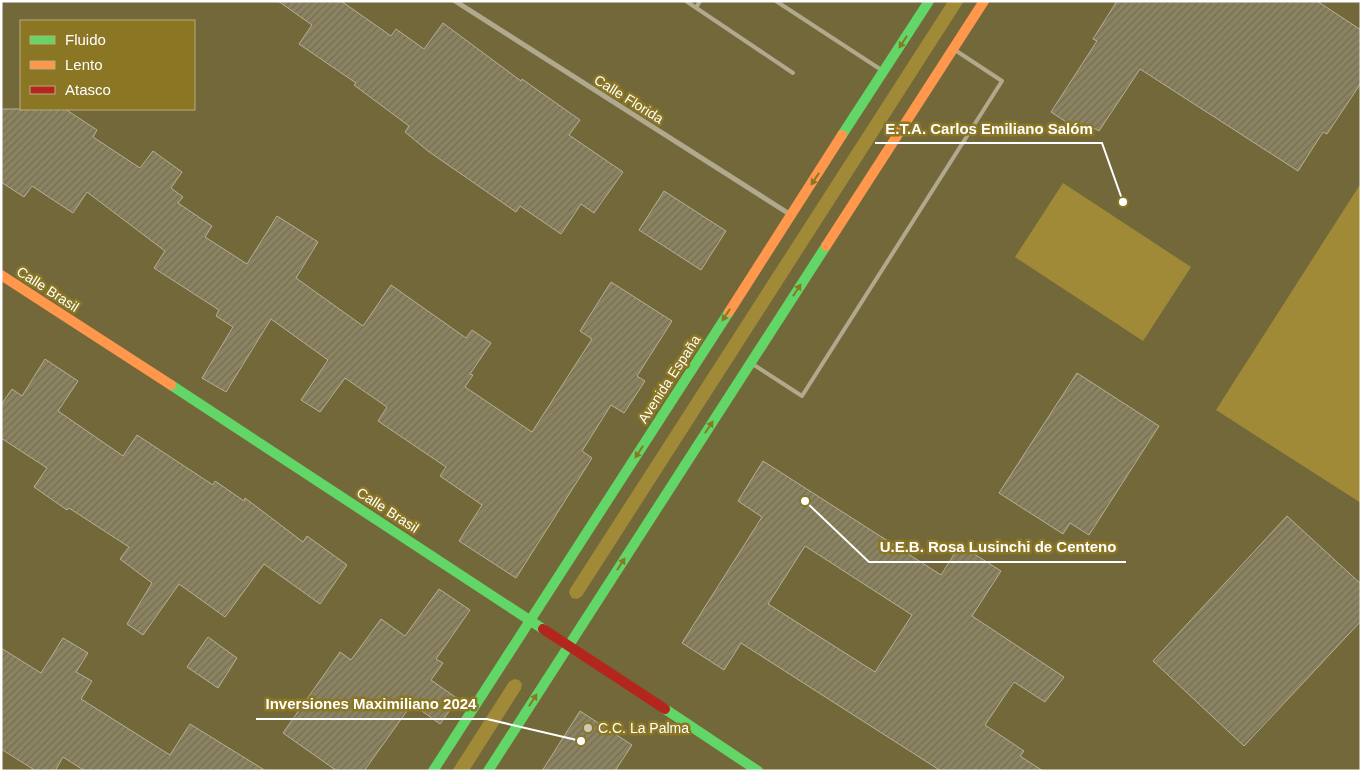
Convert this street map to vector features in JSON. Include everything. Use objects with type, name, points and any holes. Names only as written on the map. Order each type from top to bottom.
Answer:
[{"type":"main road","name":"Avenida España","points":[[433,771],[929,1]]},
{"type":"main road","points":[[488,771],[984,1]]},
{"type":"main road","name":"Calle Brasil","points":[[1,275],[758,771]]},
{"type":"street","name":"Calle Florida","points":[[455,1],[791,215]]},
{"type":"lane","points":[[686,1],[793,73]]},
{"type":"lane","points":[[696,8],[700,1]]},
{"type":"lane","points":[[776,1],[884,71]]},
{"type":"lane","points":[[750,363],[802,396],[1002,80],[953,49]]},
{"type":"shaded area","points":[[948,1],[964,1],[582,596],[577,599],[572,598],[569,593],[570,589]]},
{"type":"shaded area","points":[[1063,183],[1191,267],[1143,341],[1015,257]]},
{"type":"shaded area","points":[[1361,183],[1361,503],[1216,410]]},
{"type":"shaded area","points":[[514,679],[519,680],[522,684],[521,689],[469,771],[452,771],[509,682]]},
{"type":"building","points":[[278,1],[341,1],[391,36],[396,29],[424,49],[443,23],[521,81],[522,79],[580,120],[569,135],[623,172],[594,213],[581,204],[561,234],[520,206],[516,212],[428,151],[405,132],[409,126],[354,85],[356,83],[299,44],[312,25]]},
{"type":"building","points":[[1117,1],[1317,1],[1361,30],[1361,83],[1327,134],[1323,132],[1298,171],[1140,69],[1099,131],[1092,127],[1086,135],[1051,112],[1097,41],[1093,39]]},
{"type":"building","points":[[1,109],[67,110],[97,130],[93,137],[140,168],[153,151],[182,172],[171,188],[183,197],[178,203],[212,226],[205,237],[247,264],[277,216],[318,242],[296,278],[363,326],[391,285],[466,338],[472,330],[491,343],[470,374],[473,375],[465,387],[532,432],[592,339],[580,331],[611,282],[672,321],[637,376],[645,381],[624,413],[611,405],[582,451],[592,458],[516,578],[459,541],[482,505],[440,476],[446,467],[378,421],[387,407],[345,378],[320,412],[301,400],[328,360],[271,319],[226,392],[202,378],[233,327],[216,316],[219,310],[154,268],[165,251],[87,192],[73,213],[32,186],[24,197],[1,182]]},
{"type":"building","points":[[664,191],[726,231],[701,270],[639,230]]},
{"type":"building","points":[[45,359],[78,381],[58,411],[123,456],[137,435],[213,485],[215,481],[244,501],[245,498],[303,542],[307,536],[347,565],[320,604],[264,564],[225,617],[179,584],[143,635],[127,624],[152,583],[120,559],[129,547],[69,508],[67,510],[34,487],[47,468],[1,438],[1,405],[12,389],[22,396]]},
{"type":"building","points":[[1077,373],[1159,426],[1089,535],[1070,523],[1063,534],[999,493]]},
{"type":"building","points":[[763,461],[941,575],[960,545],[1001,571],[972,616],[1064,677],[1045,702],[1014,682],[985,725],[1024,751],[1020,756],[1043,771],[941,771],[741,643],[724,670],[682,643],[762,517],[738,501]],"holes":[[[805,546],[912,615],[875,672],[768,604]]]},
{"type":"building","points":[[1287,516],[1361,584],[1361,621],[1244,746],[1153,661]]},
{"type":"building","points":[[439,589],[470,610],[436,659],[443,663],[431,680],[458,699],[440,724],[412,704],[364,771],[337,771],[283,733],[340,652],[351,660],[381,619],[405,636]]},
{"type":"building","points":[[208,637],[237,658],[218,688],[187,667]]},
{"type":"building","points":[[63,638],[88,653],[76,672],[92,681],[81,699],[170,755],[190,724],[266,771],[85,771],[63,757],[55,771],[36,771],[1,749],[1,648],[41,673]]},
{"type":"building","name":"C.C. La Palma","points":[[580,711],[632,745],[615,771],[542,771]]},
{"type":"traffic: fast","points":[[842,135],[929,1]]},
{"type":"traffic: fast","points":[[488,771],[826,246]]},
{"type":"traffic: fast","points":[[433,771],[729,312]]},
{"type":"traffic: fast","points":[[171,385],[543,629]]},
{"type":"traffic: fast","points":[[665,709],[758,771]]},
{"type":"traffic: slow","points":[[826,246],[984,1]]},
{"type":"traffic: slow","points":[[729,312],[842,135]]},
{"type":"traffic: slow","points":[[1,275],[171,385]]},
{"type":"traffic: jam","points":[[543,629],[665,709]]},
{"type":"place","name":"E.T.A. Carlos Emiliano Salóm","points":[[1123,202]]},
{"type":"place","name":"U.E.B. Rosa Lusinchi de Centeno","points":[[805,501]]},
{"type":"place","name":"C.C. La Palma","points":[[588,728]]},
{"type":"place","name":"Inversiones Maximiliano 2024","points":[[581,741]]}]
